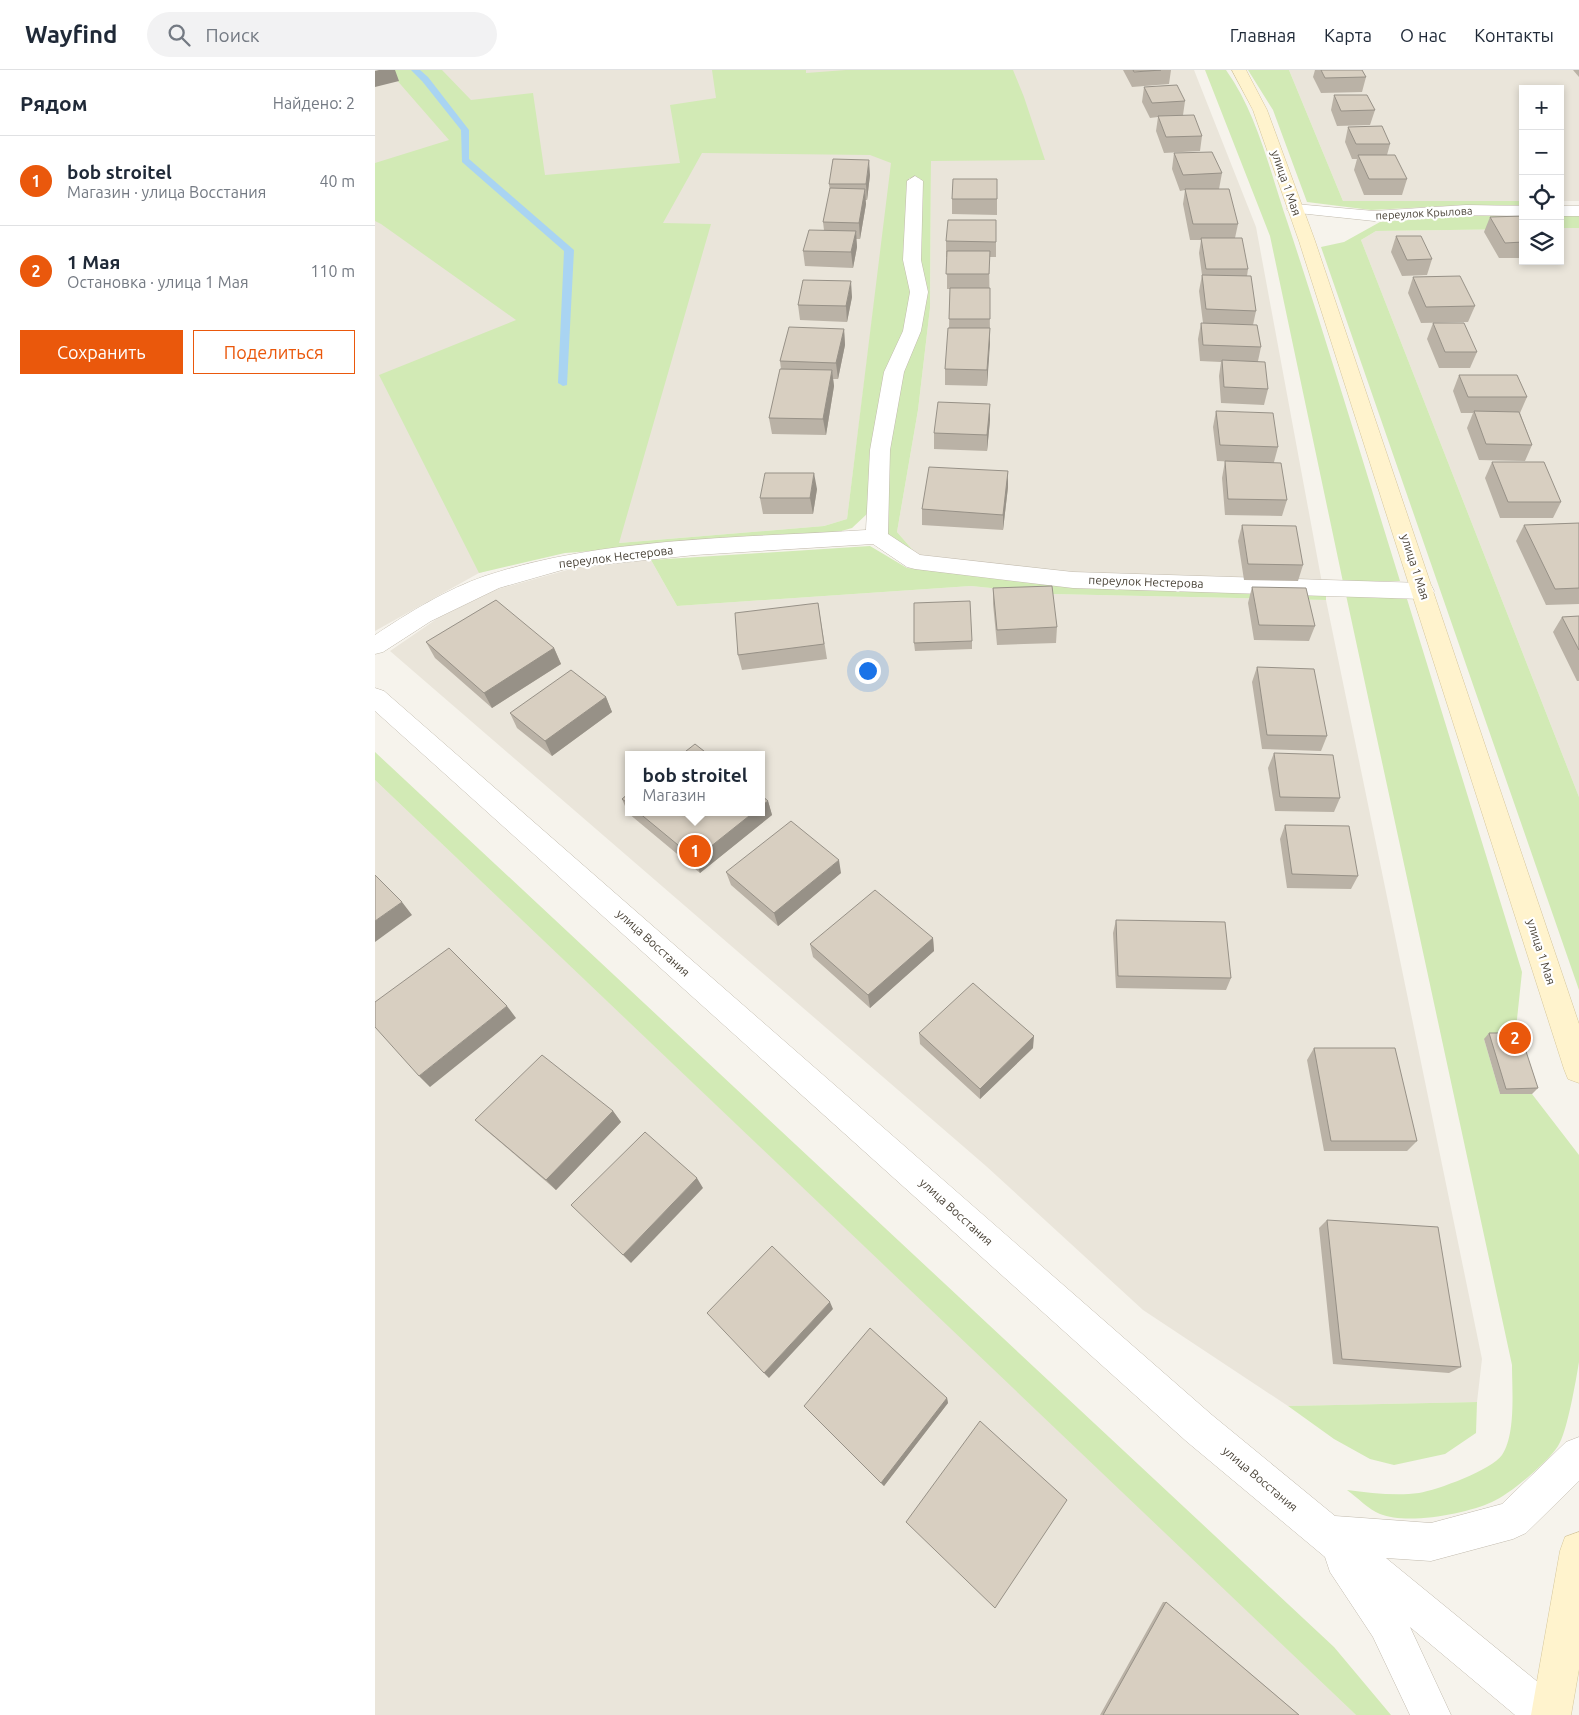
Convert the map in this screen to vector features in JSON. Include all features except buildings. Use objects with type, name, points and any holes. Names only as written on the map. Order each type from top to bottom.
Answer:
[{"type":"main road","name":"улица 1 Мая","points":[[1239,70],[1260,110],[1295,209],[1423,590],[1579,1069]]},
{"type":"main road","points":[[1549,1715],[1579,1552]]},
{"type":"street","points":[[877,538],[881,450],[895,372],[912,330],[919,292],[912,260],[915,181]]},
{"type":"street","name":"переулок Крылова","points":[[1295,209],[1374,216],[1466,210],[1519,210]]},
{"type":"street","points":[[1564,211],[1579,211]]},
{"type":"street","name":"переулок Нестерова","points":[[375,646],[423,615],[491,582],[569,561],[686,549],[877,538],[915,562],[1073,580],[1423,590]]},
{"type":"street","name":"улица Восстания","points":[[375,697],[1199,1428],[1549,1715]]},
{"type":"street","points":[[1327,1534],[1431,1542],[1513,1520],[1579,1455]]},
{"type":"street","points":[[1327,1534],[1387,1623],[1431,1715]]},
{"type":"shaded area","points":[[375,70],[1194,70],[1256,227],[1322,583],[1076,573],[918,556],[897,532],[918,410],[930,308],[931,161],[892,163],[847,519],[824,526],[570,547],[479,573],[375,631]]},
{"type":"shaded area","points":[[1289,70],[1579,70],[1579,201],[1564,201],[1564,85],[1519,85],[1519,201],[1343,201]]},
{"type":"shaded area","points":[[1564,228],[1579,228],[1579,797],[1361,240],[1376,231],[1519,229],[1519,265],[1564,265]]},
{"type":"shaded area","points":[[651,560],[677,606],[971,586],[1051,594],[1326,600],[1482,1359],[1477,1402],[1288,1406],[1143,1310],[986,1166],[390,651],[438,618],[495,590],[571,569]]},
{"type":"shaded area","points":[[375,780],[1164,1531],[1356,1715],[375,1715]]},
{"type":"green space","points":[[388,70],[442,70],[471,100],[533,93],[545,175],[680,163],[670,105],[716,98],[712,70],[806,70],[806,73],[846,70],[1013,70],[1045,160],[931,161],[930,308],[918,410],[897,532],[918,556],[886,534],[887,452],[901,375],[921,329],[926,292],[917,259],[920,178],[909,178],[904,261],[912,291],[906,330],[887,373],[873,450],[868,513],[852,528],[831,534],[565,553],[479,573],[379,375],[516,320],[375,221],[375,163],[449,140]],"holes":[[[702,153],[870,155],[891,163],[847,519],[824,526],[619,543],[711,224],[663,223]]]},
{"type":"green space","points":[[1205,70],[1226,70],[1237,87],[1255,125],[1317,313],[1400,581],[1343,582],[1270,236]]},
{"type":"green space","points":[[1248,70],[1289,70],[1343,201],[1519,201],[1519,205],[1467,205],[1371,210],[1307,202],[1273,110]]},
{"type":"green space","points":[[1470,216],[1519,216],[1519,229],[1376,231],[1361,240],[1579,797],[1579,990],[1321,247],[1344,242],[1380,222]]},
{"type":"green space","points":[[1564,216],[1579,216],[1579,228],[1564,228]]},
{"type":"green space","points":[[870,546],[907,568],[1071,585],[1326,594],[1326,600],[1051,594],[971,586],[677,606],[651,560]]},
{"type":"green space","points":[[1346,595],[1407,599],[1522,972],[1515,1038],[1484,1039],[1500,1094],[1532,1094],[1579,1155],[1579,1362],[1565,1430],[1553,1453],[1537,1469],[1500,1498],[1481,1506],[1436,1517],[1405,1518],[1380,1514],[1347,1490],[1392,1494],[1419,1493],[1438,1488],[1476,1473],[1496,1461],[1502,1455],[1506,1446],[1511,1424],[1512,1365]]},
{"type":"green space","points":[[375,752],[1334,1647],[1391,1715],[1356,1715],[375,780]]},
{"type":"green space","points":[[1477,1402],[1476,1433],[1445,1454],[1394,1465],[1370,1459],[1334,1439],[1288,1406]]},
{"type":"waterway","points":[[415,70],[425,79],[465,130],[465,160],[569,250],[563,383]]},
{"type":"place","name":"bob stroitel","points":[[695,851]]},
{"type":"place","name":"1 Мая","points":[[1515,1038]]}]
